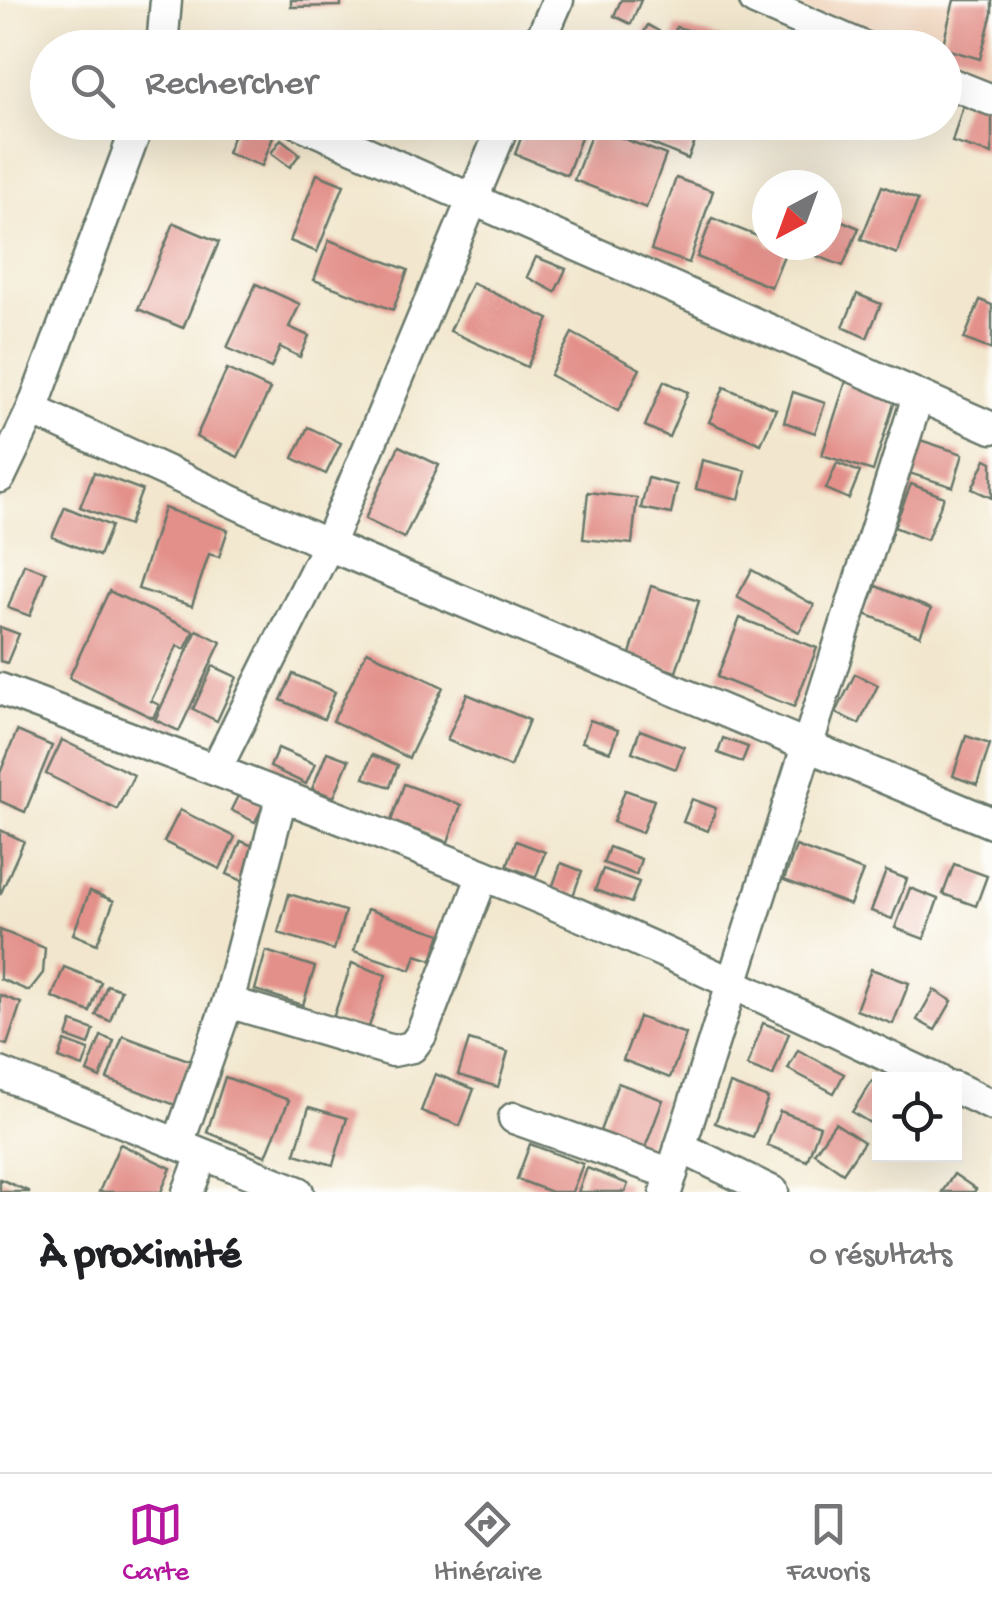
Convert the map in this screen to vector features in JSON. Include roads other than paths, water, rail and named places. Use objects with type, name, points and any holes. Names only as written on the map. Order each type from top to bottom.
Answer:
[{"type":"street","points":[[164,30],[166,0]]},
{"type":"street","points":[[546,30],[558,0]]},
{"type":"street","points":[[760,1],[825,30]]},
{"type":"street","points":[[962,88],[992,100]]},
{"type":"street","points":[[0,477],[32,410],[132,140]]},
{"type":"street","points":[[340,140],[992,428]]},
{"type":"street","points":[[216,769],[328,545],[497,140]]},
{"type":"street","points":[[673,1171],[918,396]]},
{"type":"street","points":[[32,410],[328,545],[992,823]]},
{"type":"street","points":[[0,689],[483,875],[733,984],[921,1072]]},
{"type":"street","points":[[188,1192],[190,1150],[281,798]]},
{"type":"street","points":[[228,1002],[394,1052],[412,1047],[422,1035],[483,875]]},
{"type":"street","points":[[0,1073],[298,1192]]},
{"type":"street","points":[[962,1091],[992,1105]]},
{"type":"street","points":[[514,1118],[673,1171],[772,1192]]}]
